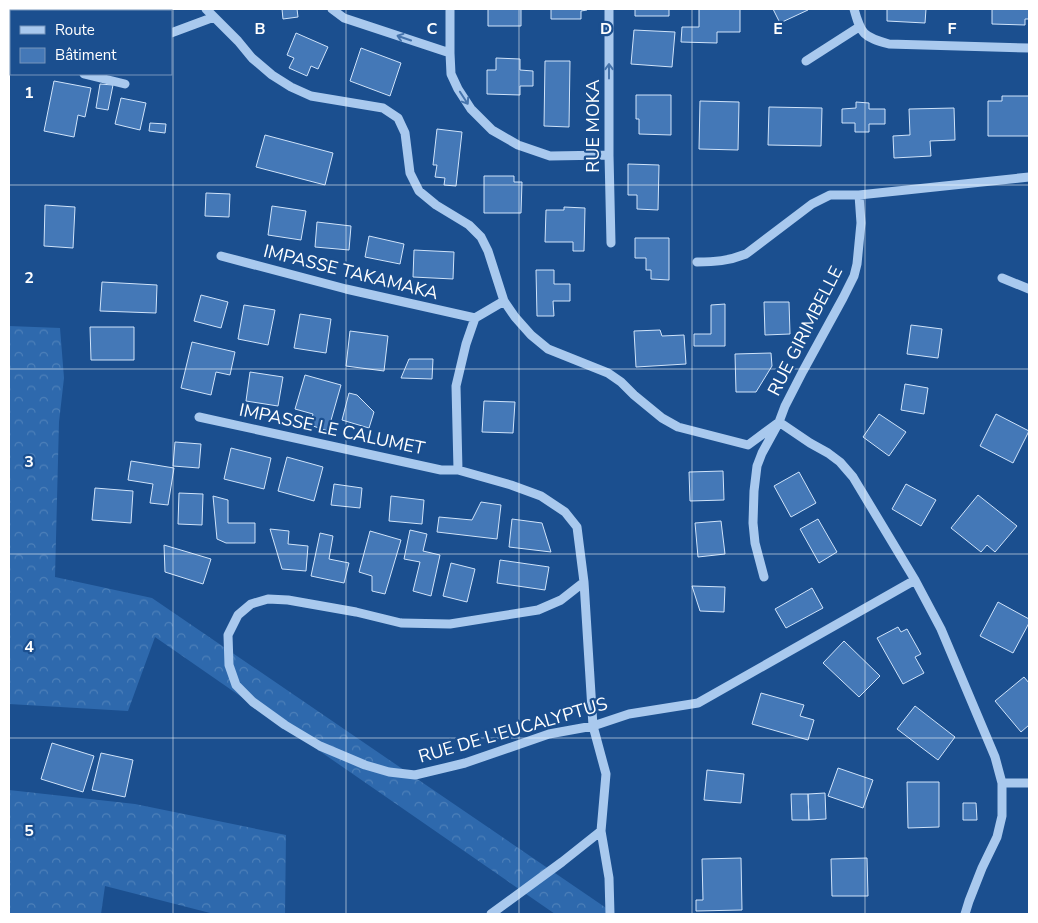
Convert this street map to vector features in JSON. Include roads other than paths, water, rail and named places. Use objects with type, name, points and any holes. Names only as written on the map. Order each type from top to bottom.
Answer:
[{"type":"street","points":[[206,9],[252,58],[272,75],[291,87],[311,96],[383,108],[398,118],[405,133],[410,173],[419,191],[436,205],[469,225],[481,236],[488,251],[504,301],[520,323],[548,349],[608,373],[662,418],[678,427],[748,444],[779,422],[828,453],[840,462],[853,477],[915,580],[940,629],[995,757],[1002,783],[1002,816],[997,837],[982,868],[965,914]]},
{"type":"street","points":[[332,9],[344,18],[450,53]]},
{"type":"street","points":[[450,9],[451,74],[471,109],[492,130],[518,145],[550,156],[609,155]]},
{"type":"street","name":"RUE MOKA","points":[[609,9],[611,243]]},
{"type":"street","points":[[854,9],[859,27],[871,39],[889,44],[1029,48]]},
{"type":"street","points":[[172,33],[214,17]]},
{"type":"street","points":[[806,61],[859,27]]},
{"type":"street","points":[[88,75],[125,84]]},
{"type":"street","points":[[697,262],[719,262],[746,254],[812,204],[830,195],[859,195],[1029,177]]},
{"type":"street","name":"RUE GIRIMBELLE","points":[[764,577],[755,543],[753,522],[757,466],[803,370],[854,276],[861,223],[859,195]]},
{"type":"street","name":"IMPASSE TAKAMAKA","points":[[220,256],[346,289],[475,318]]},
{"type":"street","points":[[1002,278],[1029,289]]},
{"type":"street","points":[[504,301],[475,318],[466,344],[456,386],[458,470],[511,485],[540,496],[564,512],[577,527],[584,582],[594,726],[606,774],[602,831],[609,878],[610,914]]},
{"type":"street","name":"IMPASSE LE CALUMET","points":[[199,417],[442,470],[458,470]]},
{"type":"street","name":"RUE DE L'EUCALYPTUS","points":[[584,582],[561,600],[538,610],[450,624],[401,623],[307,603],[268,599],[250,604],[238,615],[228,635],[229,665],[236,685],[253,702],[285,725],[320,746],[365,765],[389,772],[415,775],[465,763],[549,734],[594,726],[629,714],[698,703],[915,580]]},
{"type":"street","points":[[1002,783],[1029,781]]},
{"type":"street","points":[[491,914],[602,831]]}]
